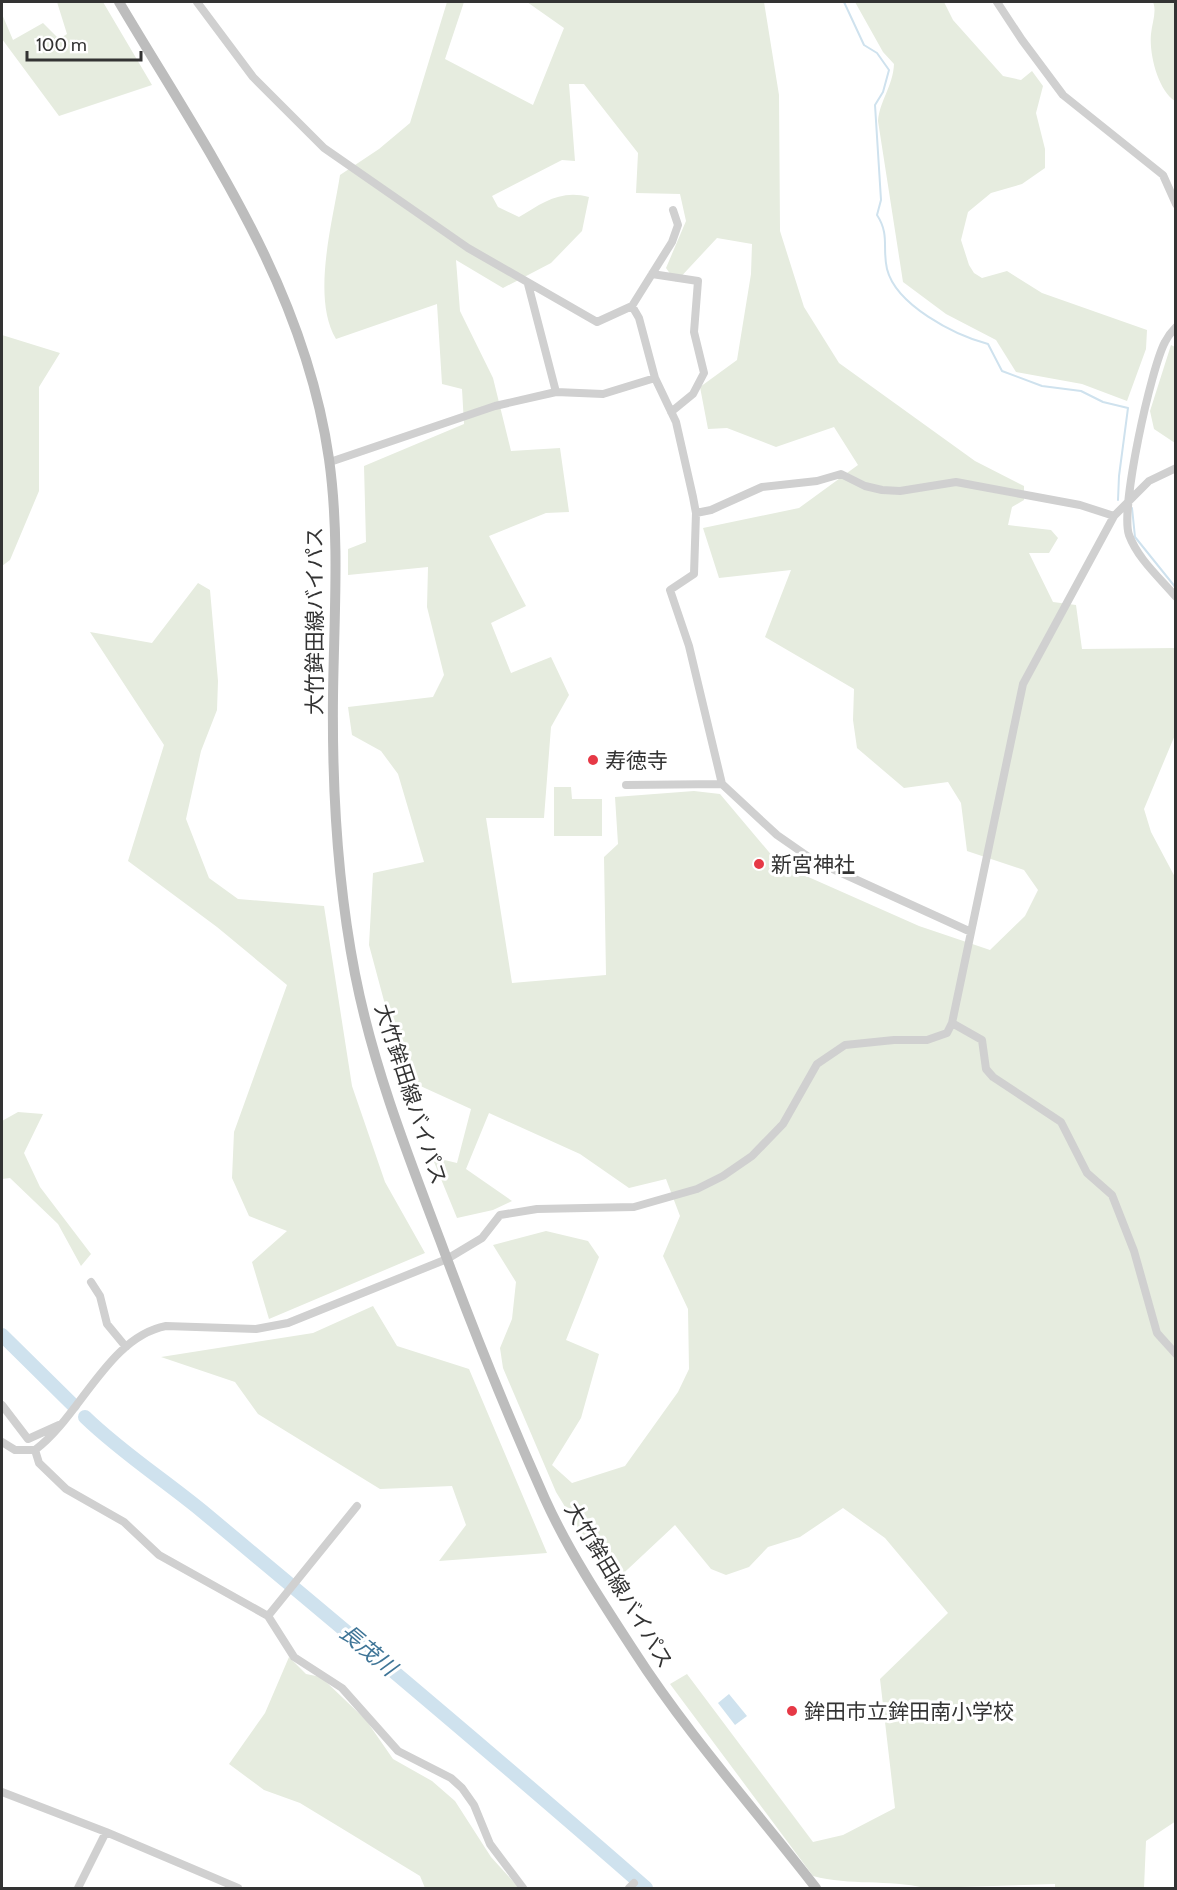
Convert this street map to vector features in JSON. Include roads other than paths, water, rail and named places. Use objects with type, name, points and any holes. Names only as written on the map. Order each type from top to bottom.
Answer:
[{"type":"main road","name":"大竹鉾田線バイパス","points":[[119,2],[255,232],[275,273],[309,363],[330,462],[335,535],[334,803],[346,924],[356,978],[380,1076],[447,1259],[546,1502],[581,1567],[670,1706],[713,1763],[816,1888]]},
{"type":"street","points":[[197,2],[254,77],[324,148],[468,248],[528,284],[547,291],[597,322],[632,306],[672,242],[678,225],[673,210]]},
{"type":"street","points":[[997,2],[1063,95],[1163,175],[1176,204]]},
{"type":"street","points":[[652,274],[698,281],[694,332],[704,373],[693,394],[671,412]]},
{"type":"street","points":[[528,284],[556,392]]},
{"type":"street","points":[[632,306],[639,318],[655,378],[671,412],[696,513],[694,574],[670,590],[689,646],[722,784],[777,835],[813,860],[971,932]]},
{"type":"street","points":[[1176,327],[1165,342],[1153,373],[1128,501],[1128,529],[1140,557],[1176,597]]},
{"type":"street","points":[[330,462],[495,406],[556,392],[603,394],[655,378]]},
{"type":"street","points":[[2,1442],[15,1450],[35,1450],[60,1425],[126,1347],[145,1332],[166,1326],[256,1329],[288,1323],[447,1259],[482,1238],[500,1215],[537,1209],[634,1207],[706,1185],[752,1156],[783,1124],[817,1064],[845,1045],[894,1040],[927,1040],[947,1033],[952,1023],[995,806],[1023,684],[1114,516],[1149,481],[1176,468]]},
{"type":"street","points":[[696,513],[711,510],[762,487],[817,481],[841,474],[865,486],[882,490],[900,491],[956,482],[1080,505],[1114,516]]},
{"type":"street","points":[[626,785],[722,784]]},
{"type":"street","points":[[952,1023],[982,1040],[986,1069],[993,1077],[1061,1122],[1087,1173],[1112,1196],[1134,1251],[1156,1334],[1176,1354]]},
{"type":"street","points":[[91,1282],[100,1296],[107,1324],[126,1347]]},
{"type":"street","points":[[2,1405],[28,1439],[60,1425]]},
{"type":"street","points":[[35,1450],[39,1463],[66,1489],[124,1522],[159,1555],[268,1616],[294,1657],[342,1688],[382,1730],[398,1751],[451,1778],[462,1788],[474,1805],[490,1844],[523,1888]]},
{"type":"street","points":[[268,1616],[357,1506]]},
{"type":"street","points":[[2,1792],[106,1832],[238,1888]]},
{"type":"street","points":[[78,1888],[106,1832]]},
{"type":"water","points":[[729,1694],[747,1716],[735,1725],[718,1703]]},
{"type":"waterway","points":[[844,2],[864,45],[877,53],[889,70],[883,92],[875,105],[881,200],[877,215],[885,235],[887,269],[893,282],[902,295],[928,317],[959,334],[988,344],[1002,371],[1042,386],[1081,391],[1103,402],[1128,408],[1118,500]]},
{"type":"waterway","points":[[1132,508],[1135,537],[1176,588]]},
{"type":"waterway","name":"長茂川","points":[[2,1335],[73,1405]]},
{"type":"waterway","name":"長茂川","points":[[85,1417],[128,1454],[202,1511],[369,1651],[646,1888]]},
{"type":"place","name":"寿徳寺","points":[[593,760]]},
{"type":"place","name":"新宮神社","points":[[759,864]]},
{"type":"place","name":"鉾田市立鉾田南小学校","points":[[792,1711]]}]
